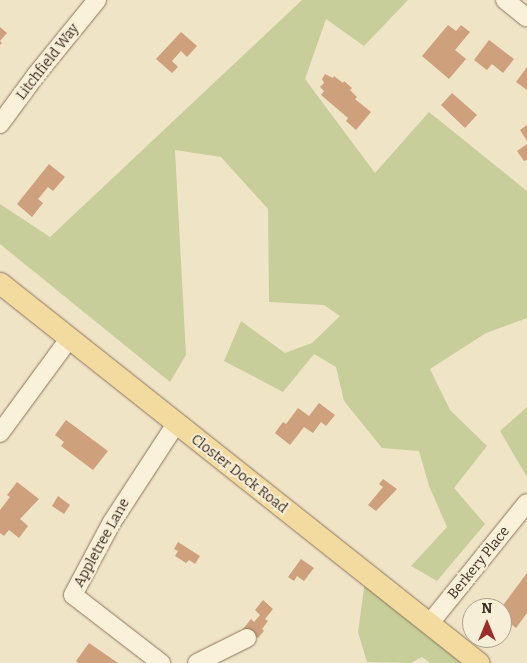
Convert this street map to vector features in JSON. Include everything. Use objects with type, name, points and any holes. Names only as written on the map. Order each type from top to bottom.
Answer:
[{"type":"main road","name":"Closter Dock Road","points":[[0,283],[479,663]]},
{"type":"street","name":"Litchfield Way","points":[[0,124],[36,75],[97,0]]},
{"type":"street","points":[[505,0],[527,18]]},
{"type":"street","points":[[0,433],[69,339]]},
{"type":"street","name":"Appletree Lane","points":[[160,663],[73,596],[112,522],[176,424]]},
{"type":"street","name":"Berkery Place","points":[[430,623],[527,503]]},
{"type":"street","points":[[197,663],[247,638]]},
{"type":"green space","points":[[302,0],[408,0],[364,46],[326,19],[305,79],[375,173],[429,112],[527,191],[527,318],[486,333],[430,369],[450,410],[487,446],[454,488],[485,524],[437,581],[411,566],[447,527],[429,486],[419,451],[382,448],[344,401],[336,367],[314,354],[283,392],[224,361],[241,321],[285,353],[312,343],[340,316],[324,305],[269,302],[268,209],[221,157],[175,150],[186,355],[170,382],[0,244],[0,204],[50,237]]},
{"type":"green space","points":[[527,407],[527,477],[500,431]]},
{"type":"green space","points":[[365,581],[469,663],[430,663],[422,657],[411,663],[367,662],[358,632]]},
{"type":"building","points":[[448,25],[456,31],[461,25],[470,32],[455,50],[466,59],[449,79],[422,56]]},
{"type":"building","points":[[0,27],[7,33],[0,41]]},
{"type":"building","points":[[181,32],[197,46],[187,57],[181,51],[172,61],[178,67],[172,73],[156,59]]},
{"type":"building","points":[[489,40],[514,59],[503,73],[492,64],[487,70],[474,60]]},
{"type":"building","points":[[527,67],[527,90],[516,82]]},
{"type":"building","points":[[325,74],[333,78],[334,76],[343,83],[344,81],[352,88],[350,90],[357,97],[355,99],[371,112],[356,130],[346,121],[348,118],[321,95],[324,91],[320,87],[324,83],[322,79]]},
{"type":"building","points":[[452,93],[477,115],[465,128],[441,105]]},
{"type":"building","points":[[527,125],[527,141],[520,130]]},
{"type":"building","points":[[527,144],[527,160],[524,161],[517,151]]},
{"type":"building","points":[[49,164],[65,177],[53,191],[48,187],[38,199],[43,203],[32,217],[17,204]]},
{"type":"building","points":[[319,403],[335,415],[326,426],[321,422],[313,433],[304,427],[290,445],[275,433],[283,422],[286,424],[298,408],[309,416]]},
{"type":"building","points":[[66,420],[108,451],[93,470],[61,446],[64,442],[55,435]]},
{"type":"building","points":[[383,479],[397,489],[376,511],[368,505],[383,487],[379,484]]},
{"type":"building","points":[[17,482],[39,499],[20,519],[28,526],[19,538],[9,530],[4,536],[0,533],[0,510],[10,497],[7,495]]},
{"type":"building","points":[[58,496],[70,505],[64,514],[52,506]]},
{"type":"building","points":[[178,542],[200,556],[195,564],[189,560],[186,563],[175,556],[178,551],[174,549]]},
{"type":"building","points":[[301,559],[314,568],[304,581],[297,576],[294,581],[288,577]]},
{"type":"building","points":[[527,573],[527,613],[516,628],[512,625],[512,598],[508,598]]},
{"type":"building","points":[[263,600],[273,609],[265,619],[268,621],[262,629],[264,631],[258,638],[250,631],[248,633],[243,629],[251,619],[254,622],[260,615],[255,610]]},
{"type":"building","points":[[89,643],[118,663],[78,663],[76,661]]}]
